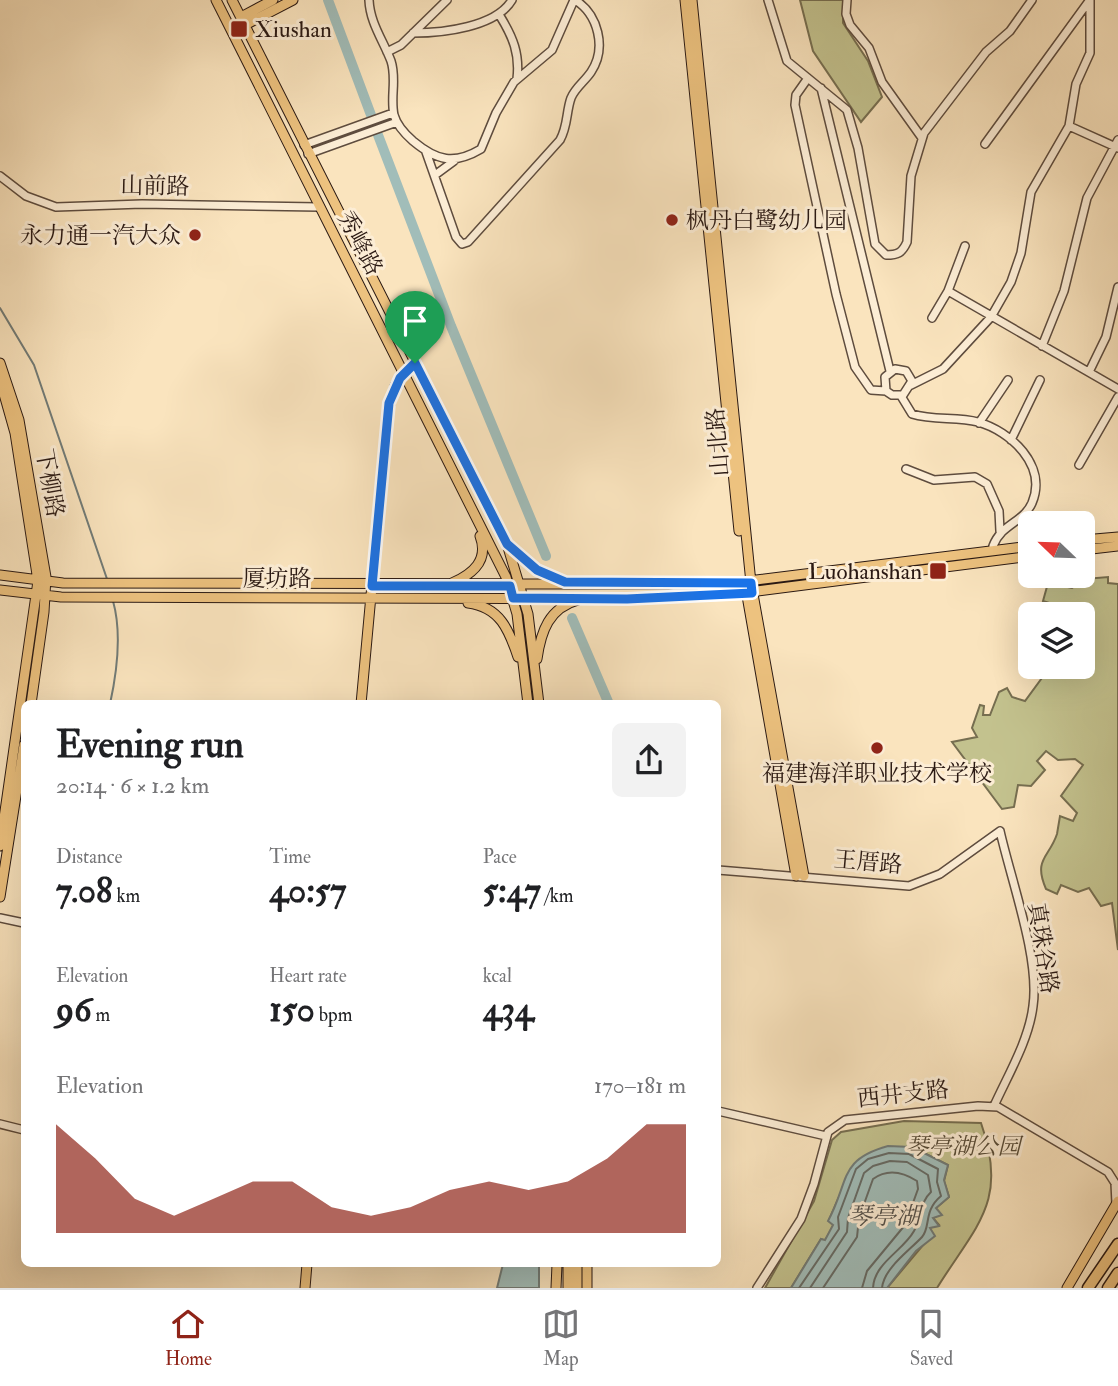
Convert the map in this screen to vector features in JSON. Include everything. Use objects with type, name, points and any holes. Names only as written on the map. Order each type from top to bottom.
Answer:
[{"type":"highway","points":[[1088,1288],[1118,1244]]},
{"type":"highway","points":[[1108,1288],[1118,1273]]},
{"type":"main road","name":"秀峰路","points":[[216,0],[406,374],[510,586],[528,700]]},
{"type":"main road","name":"秀峰路","points":[[232,0],[507,544],[524,599],[539,700]]},
{"type":"main road","points":[[243,21],[273,0]]},
{"type":"main road","points":[[243,21],[293,0]]},
{"type":"main road","name":"山北路","points":[[685,0],[748,588],[800,876]]},
{"type":"main road","name":"山北路","points":[[692,0],[748,588]]},
{"type":"main road","name":"下柳路","points":[[0,363],[19,420],[42,582],[40,611]]},
{"type":"main road","points":[[366,700],[388,411],[391,395],[406,374],[416,366]]},
{"type":"main road","name":"下柳路","points":[[0,380],[15,433],[42,582]]},
{"type":"main road","points":[[447,585],[469,575],[481,560],[483,542],[474,514]]},
{"type":"main road","points":[[1096,539],[1118,537]]},
{"type":"main road","points":[[507,544],[548,580]]},
{"type":"main road","points":[[1096,549],[1118,546]]},
{"type":"main road","points":[[748,588],[1018,548]]},
{"type":"main road","points":[[748,588],[1018,557]]},
{"type":"main road","name":"厦坊路","points":[[0,575],[42,582],[112,584],[520,586],[548,580],[748,588]]},
{"type":"main road","name":"厦坊路","points":[[0,590],[116,598],[524,599],[588,598],[748,588]]},
{"type":"main road","points":[[361,700],[373,598]]},
{"type":"main road","points":[[449,598],[481,606],[498,616],[511,635],[525,678]]},
{"type":"main road","points":[[536,671],[542,634],[558,610],[588,598]]},
{"type":"main road","points":[[31,700],[40,611]]},
{"type":"main road","points":[[26,700],[40,611]]},
{"type":"main road","points":[[0,897],[21,734]]},
{"type":"main road","points":[[0,846],[21,757]]},
{"type":"main road","points":[[1067,1288],[1117,1202]]},
{"type":"main road","points":[[305,1288],[307,1267]]},
{"type":"main road","points":[[310,1288],[313,1267]]},
{"type":"main road","points":[[556,1288],[557,1267]]},
{"type":"main road","points":[[568,1267],[568,1288]]},
{"type":"main road","points":[[577,1267],[577,1288]]},
{"type":"main road","points":[[587,1267],[587,1288]]},
{"type":"street","points":[[369,0],[369,14],[387,52],[394,75],[393,113],[397,122],[404,133],[426,152],[437,159],[454,161]]},
{"type":"street","points":[[387,52],[401,45],[447,0]]},
{"type":"street","points":[[413,33],[440,33],[500,16],[512,0]]},
{"type":"street","points":[[426,152],[456,237],[463,244],[468,242],[561,140],[567,128],[572,94],[593,69],[598,58],[597,30],[593,15],[575,0],[552,50],[517,79],[496,113],[481,149],[454,161],[435,176]]},
{"type":"street","points":[[768,0],[787,61],[847,110],[858,148],[876,244],[886,255],[903,251],[907,242],[911,176],[922,138],[986,52],[1010,31],[1032,0]]},
{"type":"street","points":[[847,0],[846,14],[850,25],[869,48],[882,82],[922,138]]},
{"type":"street","points":[[901,396],[911,385],[943,369],[990,317],[1019,263],[1031,191],[1069,126],[1076,84],[1090,53],[1090,0]]},
{"type":"street","points":[[985,144],[1090,0]]},
{"type":"street","points":[[500,16],[512,37],[518,56],[517,79]]},
{"type":"street","points":[[518,56],[535,63]]},
{"type":"street","points":[[808,78],[796,95],[795,105],[836,294],[855,367],[871,390],[901,396],[912,414],[979,423],[1011,440],[1028,456],[1035,489],[1032,502],[1023,516],[1000,531],[993,546]]},
{"type":"street","points":[[821,88],[890,371],[884,382],[886,391]]},
{"type":"street","points":[[306,150],[393,113]]},
{"type":"street","points":[[306,150],[397,122]]},
{"type":"street","points":[[1042,346],[1064,291],[1087,198],[1117,145],[1069,126]]},
{"type":"street","name":"山前路","points":[[0,176],[26,196],[52,206],[319,206]]},
{"type":"street","points":[[932,318],[948,290],[965,246]]},
{"type":"street","points":[[1089,372],[1106,337],[1118,287]]},
{"type":"street","points":[[948,290],[990,317],[1118,389]]},
{"type":"street","points":[[890,371],[906,371],[911,385]]},
{"type":"street","points":[[979,423],[1008,380]]},
{"type":"street","points":[[1011,440],[1040,380]]},
{"type":"street","points":[[1079,465],[1118,397]]},
{"type":"street","points":[[906,469],[934,480],[975,477],[987,484],[994,494],[1000,531]]},
{"type":"street","name":"王厝路","points":[[721,870],[898,886],[918,884],[940,874],[1000,831]]},
{"type":"street","name":"真珠谷路","points":[[994,1106],[1028,1025],[1035,993],[1028,949],[1000,831]]},
{"type":"street","points":[[0,918],[21,922]]},
{"type":"street","points":[[994,1106],[1108,1172],[1115,1183],[1117,1202]]},
{"type":"street","name":"西井支路","points":[[826,1136],[833,1126],[845,1120],[994,1106]]},
{"type":"street","points":[[721,1112],[826,1136],[814,1184],[801,1219],[757,1288]]},
{"type":"street","points":[[0,1124],[21,1129]]},
{"type":"green space","points":[[800,0],[843,0],[843,23],[868,61],[882,97],[861,122],[813,51]]},
{"type":"green space","points":[[1108,577],[1108,583],[1118,584],[1118,950],[1112,903],[1101,906],[1089,888],[1078,892],[1061,885],[1057,894],[1046,889],[1042,879],[1042,865],[1057,834],[1060,816],[1073,821],[1077,813],[1061,796],[1083,765],[1075,759],[1058,760],[1046,751],[1037,761],[1045,770],[1031,786],[1018,785],[1014,807],[1002,809],[952,742],[977,737],[972,728],[980,705],[984,706],[983,715],[990,715],[999,692],[1007,688],[1012,697],[1025,701],[1041,679],[1095,679],[1095,602],[1043,601],[1047,588],[1096,588],[1096,578]]},
{"type":"green space","name":"琴亭湖公园","points":[[904,1121],[981,1123],[989,1150],[990,1193],[984,1212],[937,1288],[887,1288],[924,1244],[930,1227],[939,1225],[933,1218],[936,1208],[949,1197],[944,1181],[948,1165],[912,1147],[845,1183],[829,1220],[834,1224],[825,1241],[821,1239],[791,1288],[765,1288],[814,1201],[832,1140],[841,1132]]},
{"type":"water","name":"琴亭湖","points":[[888,1146],[912,1147],[948,1165],[944,1180],[949,1197],[936,1208],[942,1215],[933,1218],[939,1226],[930,1228],[935,1236],[916,1251],[887,1288],[791,1288],[821,1239],[825,1240],[833,1225],[828,1221],[853,1165],[872,1152]]},
{"type":"water","points":[[502,1267],[539,1267],[539,1288],[497,1288]]},
{"type":"waterway","points":[[328,0],[371,115]]},
{"type":"waterway","points":[[378,135],[451,326],[546,556]]},
{"type":"waterway","points":[[0,308],[34,365],[107,579]]},
{"type":"waterway","points":[[111,700],[118,652],[113,601]]},
{"type":"waterway","points":[[572,618],[607,700]]},
{"type":"place","name":"Xiushan","points":[[239,29]]},
{"type":"place","name":"枫丹白鹭幼儿园","points":[[672,220]]},
{"type":"place","name":"永力通一汽大众","points":[[195,235]]},
{"type":"place","name":"Luohanshan","points":[[938,571]]},
{"type":"place","name":"福建海洋职业技术学校","points":[[877,748]]},
{"type":"route","points":[[415,363],[507,544],[537,570],[565,582],[751,583],[752,593],[627,599],[513,598],[510,586],[372,586],[389,403],[400,378],[415,363]]}]
